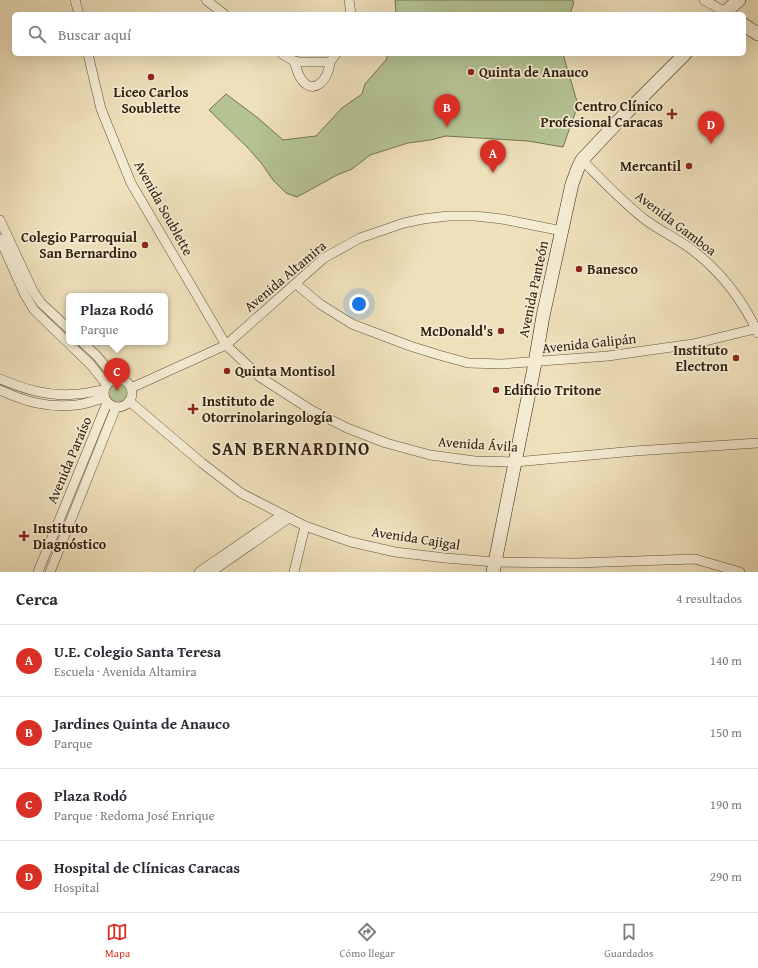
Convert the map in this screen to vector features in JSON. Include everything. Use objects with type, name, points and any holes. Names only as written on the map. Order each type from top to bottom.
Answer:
[{"type":"main road","points":[[726,10],[739,0]]},
{"type":"main road","points":[[746,26],[758,34]]},
{"type":"main road","name":"Avenida Panteón","points":[[494,567],[543,316],[572,184],[582,160],[683,56]]},
{"type":"street","points":[[75,0],[78,12]]},
{"type":"street","points":[[206,0],[221,12]]},
{"type":"street","points":[[349,0],[351,12]]},
{"type":"street","points":[[704,0],[726,10]]},
{"type":"street","points":[[715,0],[726,10]]},
{"type":"street","name":"Avenida Soublette","points":[[88,56],[101,109],[131,183],[226,345]]},
{"type":"street","points":[[285,56],[294,61],[330,62]]},
{"type":"street","points":[[294,61],[300,77],[304,82],[312,86],[323,82],[329,70],[330,62],[334,56]]},
{"type":"street","name":"Avenida Gamboa","points":[[582,160],[626,204],[647,221],[694,251],[721,275],[740,298],[757,330]]},
{"type":"street","name":"Avenida Altamira","points":[[131,388],[226,345],[324,258],[360,238],[404,223],[423,219],[475,216],[502,219],[562,231]]},
{"type":"street","points":[[0,220],[33,291],[41,302],[66,326]]},
{"type":"street","points":[[0,239],[24,295],[34,310],[66,341]]},
{"type":"street","name":"Avenida Galipán","points":[[296,284],[320,304],[352,324],[438,355],[468,363],[502,364],[608,356],[693,344],[757,330]]},
{"type":"street","points":[[70,345],[91,365],[107,396]]},
{"type":"street","points":[[0,379],[23,388],[53,395],[76,394],[107,396],[123,406],[129,402],[132,396],[129,384],[124,380],[115,378],[97,356],[85,345]]},
{"type":"street","name":"Avenida Ávila","points":[[226,345],[260,377],[311,410],[347,428],[386,443],[430,455],[475,461],[515,462],[635,451],[758,443]]},
{"type":"street","points":[[0,390],[32,403],[53,406],[78,405],[107,396],[115,378]]},
{"type":"street","name":"Avenida Paraíso","points":[[38,572],[107,396]]},
{"type":"street","name":"Avenida Paraíso","points":[[50,572],[107,396]]},
{"type":"street","name":"Avenida Cajigal","points":[[129,402],[202,463],[242,494],[305,526],[351,542],[395,552],[445,558],[494,567],[695,559],[740,572]]},
{"type":"street","points":[[199,572],[286,516]]},
{"type":"street","points":[[210,572],[286,516]]},
{"type":"street","points":[[294,572],[305,526]]},
{"type":"green space","points":[[395,0],[572,0],[574,2],[571,12],[396,12]]},
{"type":"green space","points":[[387,56],[564,56],[578,105],[563,147],[528,141],[446,136],[408,143],[370,155],[352,169],[337,175],[297,197],[286,193],[273,180],[248,148],[209,110],[226,94],[258,118],[283,140],[316,136],[342,108],[362,94],[365,84],[386,60]]},
{"type":"green space","points":[[113,380],[123,380],[130,387],[130,397],[123,404],[113,404],[106,397],[106,387]]},
{"type":"place","name":"Quinta de Anauco","points":[[471,72]]},
{"type":"place","name":"Liceo Carlos Soublette","points":[[151,77]]},
{"type":"place","name":"Centro Clínico Profesional Caracas","points":[[672,114]]},
{"type":"place","name":"Jardines Quinta de Anauco","points":[[447,127]]},
{"type":"place","name":"Hospital de Clínicas Caracas","points":[[711,144]]},
{"type":"place","name":"Mercantil","points":[[689,166]]},
{"type":"place","name":"U.E. Colegio Santa Teresa","points":[[493,173]]},
{"type":"place","name":"Colegio Parroquial San Bernardino","points":[[145,245]]},
{"type":"place","name":"Banesco","points":[[579,269]]},
{"type":"place","name":"McDonald's","points":[[501,331]]},
{"type":"place","name":"Instituto Electron","points":[[736,358]]},
{"type":"place","name":"Quinta Montisol","points":[[227,371]]},
{"type":"place","name":"Edificio Tritone","points":[[496,390]]},
{"type":"place","name":"Plaza Rodó","points":[[117,391]]},
{"type":"place","name":"Instituto de Otorrinolaringología","points":[[193,409]]},
{"type":"place","name":"Instituto Diagnóstico","points":[[24,536]]},
{"type":"district","name":"SAN BERNARDINO","points":[[291,448]]}]
